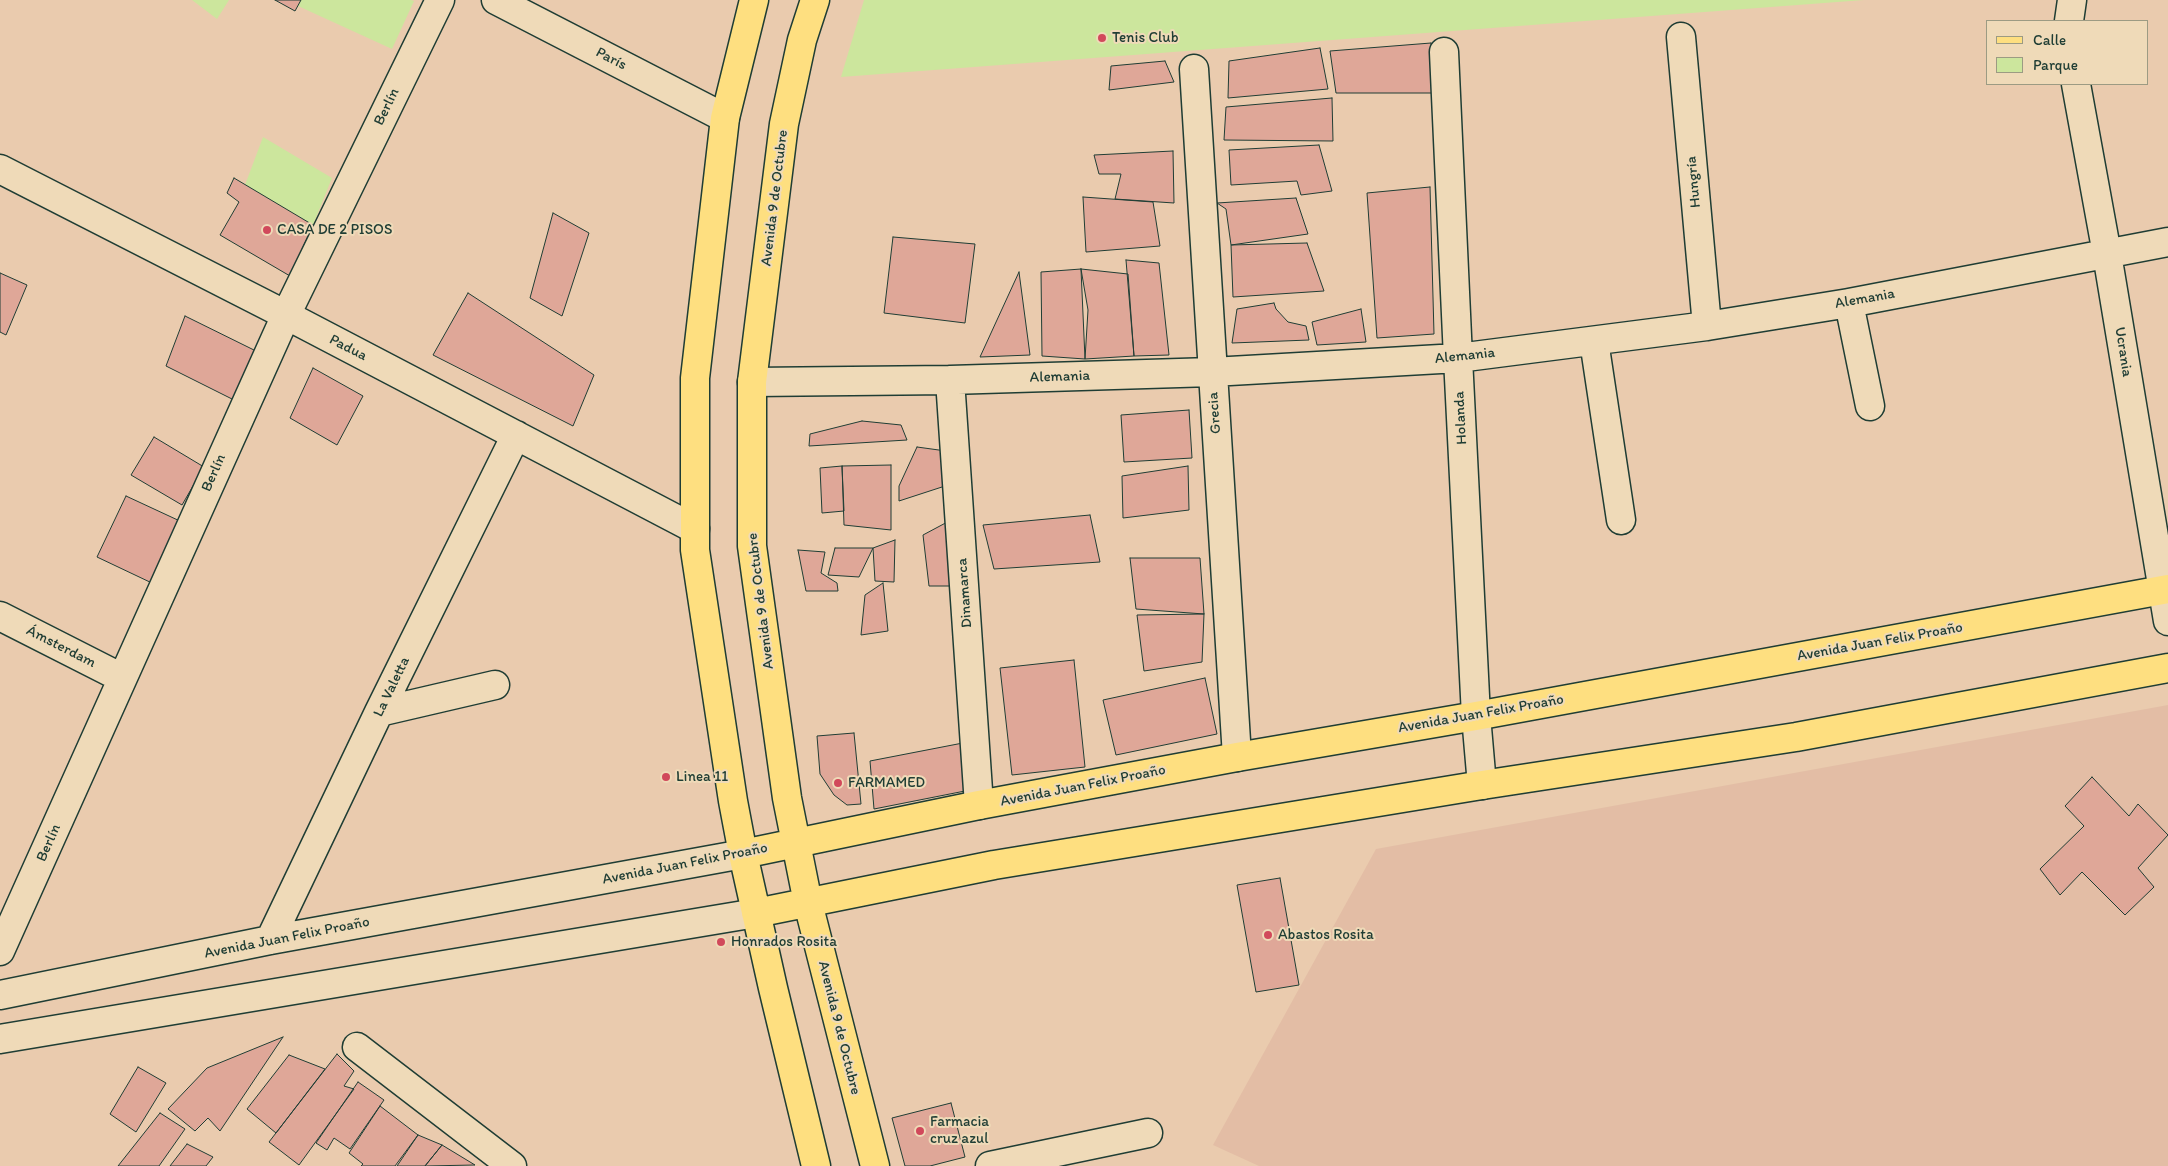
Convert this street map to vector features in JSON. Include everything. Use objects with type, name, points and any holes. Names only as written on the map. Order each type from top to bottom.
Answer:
[{"type":"main road","points":[[754,0],[725,118],[694,378],[695,550],[733,801],[743,854],[816,1166]]},
{"type":"main road","name":"Avenida 9 de Octubre","points":[[815,0],[802,40],[784,124],[752,382],[752,546],[787,798],[808,903],[875,1166]]},
{"type":"main road","name":"Avenida Juan Felix Proaño","points":[[743,854],[979,805],[1237,757],[1476,716],[2165,590]]},
{"type":"main road","points":[[756,913],[994,865],[1482,785],[1796,737],[2168,668]]},
{"type":"street","name":"Berlín","points":[[0,952],[286,315],[440,0]]},
{"type":"street","name":"París","points":[[496,0],[725,118]]},
{"type":"street","points":[[2070,20],[2072,0]]},
{"type":"street","name":"Hungría","points":[[1681,37],[1707,326]]},
{"type":"street","name":"Holanda","points":[[1444,52],[1476,716],[1482,785]]},
{"type":"street","name":"Grecia","points":[[1194,70],[1237,757]]},
{"type":"street","name":"Ucrania","points":[[2076,85],[2165,590],[2168,621]]},
{"type":"street","name":"Padua","points":[[0,169],[286,315],[695,529]]},
{"type":"street","name":"Alemania","points":[[752,382],[950,380],[1212,372],[1458,358],[1707,326],[1849,303],[2168,242]]},
{"type":"street","points":[[1849,303],[1870,406]]},
{"type":"street","points":[[1594,341],[1621,520]]},
{"type":"street","name":"Dinamarca","points":[[950,380],[979,805]]},
{"type":"street","name":"La Valetta","points":[[270,940],[379,712],[516,435]]},
{"type":"street","name":"Ámsterdam","points":[[0,616],[122,678]]},
{"type":"street","points":[[379,712],[495,685]]},
{"type":"street","name":"Avenida Juan Felix Proaño","points":[[0,995],[270,940],[743,854]]},
{"type":"street","points":[[0,1039],[756,913]]},
{"type":"street","points":[[357,1048],[512,1166]]},
{"type":"street","points":[[990,1166],[1148,1133]]},
{"type":"shaded area","points":[[2168,705],[2168,1166],[1259,1166],[1213,1145],[1376,849]]},
{"type":"green space","points":[[192,0],[229,0],[217,19]]},
{"type":"green space","points":[[301,0],[414,1],[392,49],[298,6]]},
{"type":"green space","name":"Tenis Club","points":[[864,0],[1864,0],[841,77]]},
{"type":"green space","points":[[263,137],[332,178],[313,225],[245,185]]},
{"type":"building","points":[[275,0],[301,0],[295,11]]},
{"type":"building","points":[[1431,43],[1438,93],[1336,93],[1330,51]]},
{"type":"building","points":[[1320,48],[1328,89],[1228,98],[1229,61]]},
{"type":"building","points":[[1165,61],[1174,82],[1109,90],[1111,66]]},
{"type":"building","points":[[1332,98],[1333,141],[1224,140],[1226,107]]},
{"type":"building","points":[[1319,145],[1332,191],[1301,195],[1297,181],[1231,185],[1229,150]]},
{"type":"building","points":[[1173,151],[1174,203],[1115,199],[1121,174],[1099,174],[1094,155]]},
{"type":"building","name":"CASA DE 2 PISOS","points":[[234,178],[313,225],[290,276],[220,235],[239,202],[227,193]]},
{"type":"building","points":[[1430,187],[1434,334],[1377,338],[1367,193]]},
{"type":"building","points":[[1083,197],[1153,202],[1160,246],[1086,252]]},
{"type":"building","points":[[1296,198],[1308,234],[1231,245],[1226,209],[1217,203]]},
{"type":"building","points":[[553,213],[589,233],[562,316],[530,298]]},
{"type":"building","points":[[893,237],[975,244],[965,323],[884,313]]},
{"type":"building","points":[[1307,243],[1324,291],[1233,297],[1231,245]]},
{"type":"building","points":[[1126,260],[1159,263],[1169,355],[1134,356]]},
{"type":"building","points":[[1081,269],[1085,359],[1042,356],[1041,272]]},
{"type":"building","points":[[1081,269],[1128,274],[1134,356],[1085,359],[1088,310]]},
{"type":"building","points":[[1019,272],[1030,355],[980,357]]},
{"type":"building","points":[[0,273],[27,285],[6,335],[0,332]]},
{"type":"building","points":[[468,293],[594,375],[573,426],[433,355]]},
{"type":"building","points":[[1274,303],[1276,309],[1288,322],[1306,326],[1309,340],[1232,343],[1237,309]]},
{"type":"building","points":[[1361,309],[1366,342],[1317,345],[1312,322]]},
{"type":"building","points":[[185,316],[258,352],[238,402],[166,366]]},
{"type":"building","points":[[313,368],[363,396],[337,445],[290,418]]},
{"type":"building","points":[[1189,410],[1192,458],[1124,462],[1121,415]]},
{"type":"building","points":[[862,421],[901,425],[907,440],[809,446],[810,434]]},
{"type":"building","points":[[154,437],[204,467],[182,505],[131,475]]},
{"type":"building","points":[[917,447],[946,451],[945,486],[899,501],[899,486]]},
{"type":"building","points":[[891,465],[891,530],[844,525],[842,466]]},
{"type":"building","points":[[842,466],[844,511],[822,513],[820,468]]},
{"type":"building","points":[[1188,466],[1189,510],[1123,518],[1122,476]]},
{"type":"building","points":[[126,496],[182,522],[154,584],[97,557]]},
{"type":"building","points":[[1090,515],[1100,562],[994,569],[983,525]]},
{"type":"building","points":[[953,519],[953,586],[929,586],[923,535]]},
{"type":"building","points":[[895,540],[894,582],[875,581],[873,548]]},
{"type":"building","points":[[835,548],[873,548],[859,577],[828,575]]},
{"type":"building","points":[[798,550],[825,552],[821,573],[837,583],[838,591],[806,591]]},
{"type":"building","points":[[1130,558],[1200,558],[1204,614],[1136,609]]},
{"type":"building","points":[[883,583],[888,631],[861,635],[865,595]]},
{"type":"building","points":[[1204,614],[1202,662],[1144,671],[1137,615]]},
{"type":"building","points":[[1074,660],[1085,767],[1012,775],[1000,668]]},
{"type":"building","points":[[1205,678],[1217,734],[1116,755],[1103,700]]},
{"type":"building","points":[[854,733],[861,804],[847,805],[834,795],[820,774],[817,736]]},
{"type":"building","points":[[968,742],[970,790],[874,809],[870,761]]},
{"type":"building","points":[[2092,777],[2129,816],[2138,804],[2168,835],[2138,868],[2154,887],[2125,915],[2082,872],[2060,895],[2040,869],[2084,826],[2065,806]]},
{"type":"building","name":"Abastos Rosita","points":[[1280,878],[1299,985],[1256,992],[1237,885]]},
{"type":"building","points":[[283,1037],[220,1131],[208,1118],[195,1131],[168,1109],[207,1068]]},
{"type":"building","points":[[337,1054],[354,1071],[344,1086],[354,1089],[299,1165],[269,1142]]},
{"type":"building","points":[[289,1055],[325,1069],[276,1133],[247,1109]]},
{"type":"building","points":[[138,1067],[166,1083],[136,1132],[110,1114]]},
{"type":"building","points":[[358,1082],[384,1100],[350,1149],[334,1138],[327,1150],[316,1143]]},
{"type":"building","points":[[951,1103],[965,1157],[930,1166],[905,1166],[892,1118]]},
{"type":"building","points":[[380,1106],[418,1135],[395,1166],[361,1166],[363,1164],[349,1153]]},
{"type":"building","points":[[160,1113],[185,1129],[159,1166],[118,1166]]},
{"type":"building","points":[[418,1135],[442,1145],[425,1166],[397,1166]]},
{"type":"building","points":[[187,1144],[213,1157],[206,1166],[170,1166]]},
{"type":"building","points":[[442,1145],[475,1165],[425,1166]]},
{"type":"place","name":"Tenis Club","points":[[1102,38]]},
{"type":"place","name":"CASA DE 2 PISOS","points":[[267,230]]},
{"type":"place","name":"Linea 11","points":[[666,777]]},
{"type":"place","name":"FARMAMED","points":[[838,783]]},
{"type":"place","name":"Abastos Rosita","points":[[1268,935]]},
{"type":"place","name":"Honrados Rosita","points":[[721,942]]},
{"type":"place","name":"Farmacia cruz azul","points":[[920,1131]]}]
